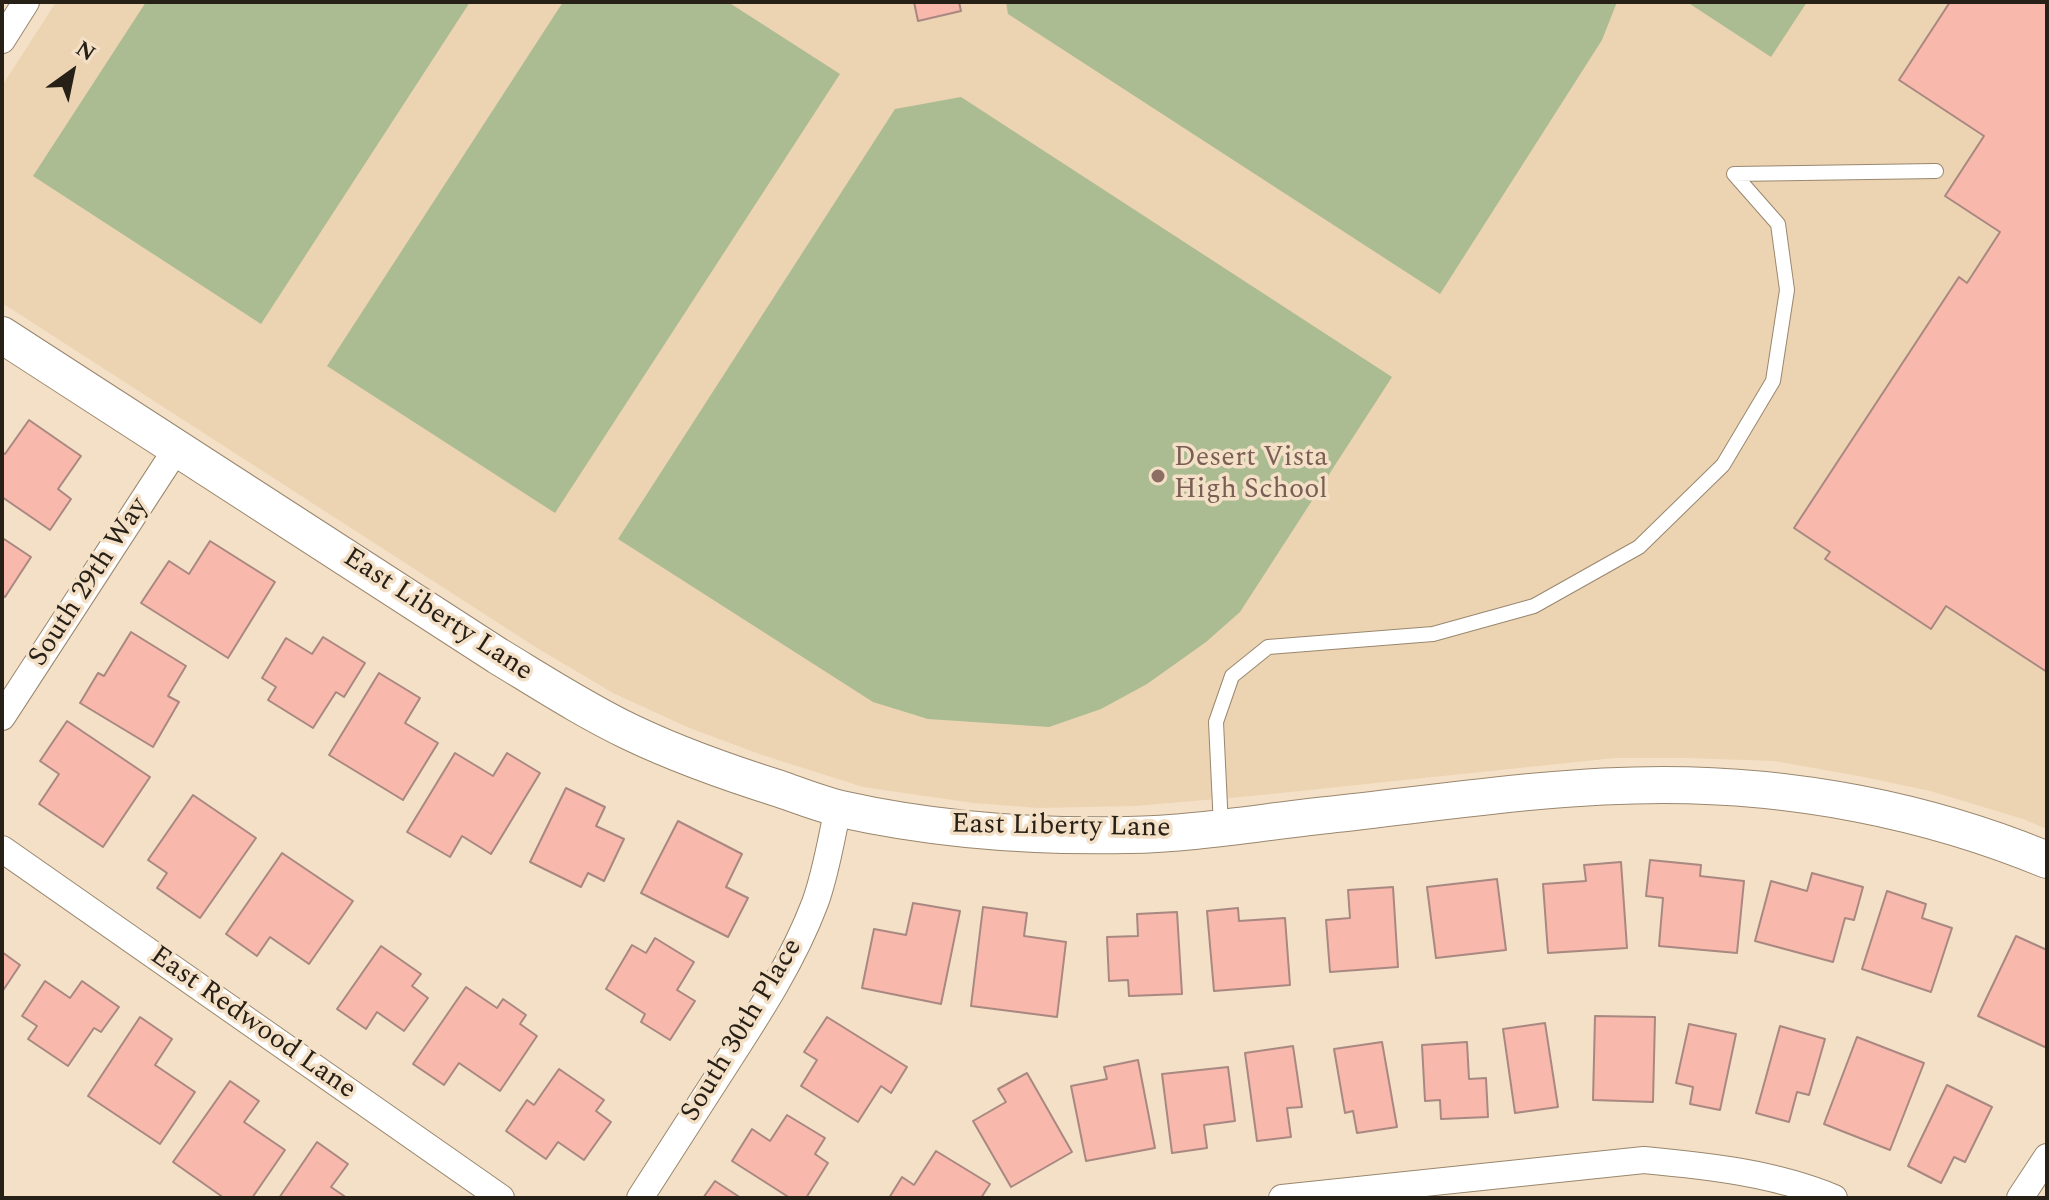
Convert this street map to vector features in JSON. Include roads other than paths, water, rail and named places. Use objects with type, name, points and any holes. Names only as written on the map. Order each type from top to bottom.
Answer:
[{"type":"street","points":[[2,40],[26,2]]},
{"type":"street","name":"East Liberty Lane","points":[[2,335],[560,693],[629,731],[712,767],[838,808],[955,828],[1011,833],[1130,835],[1221,828],[1566,789],[1665,785],[1784,791],[1871,806],[1966,830],[2047,860]]},
{"type":"street","name":"South 29th Way","points":[[2,717],[177,448]]},
{"type":"street","name":"South 30th Place","points":[[640,1198],[752,1024],[800,937],[815,901],[838,808]]},
{"type":"street","name":"East Redwood Lane","points":[[2,849],[501,1198]]},
{"type":"street","points":[[2020,1198],[2047,1157]]},
{"type":"street","points":[[1282,1198],[1644,1160],[1702,1165],[1761,1175],[1834,1198]]},
{"type":"lane","points":[[1221,828],[1216,722],[1232,676],[1268,647],[1433,634],[1534,606],[1639,547],[1723,465],[1773,381],[1787,290],[1778,224],[1734,174],[1936,171]]},
{"type":"place","name":"Desert Vista High School","points":[[1158,476]]}]
